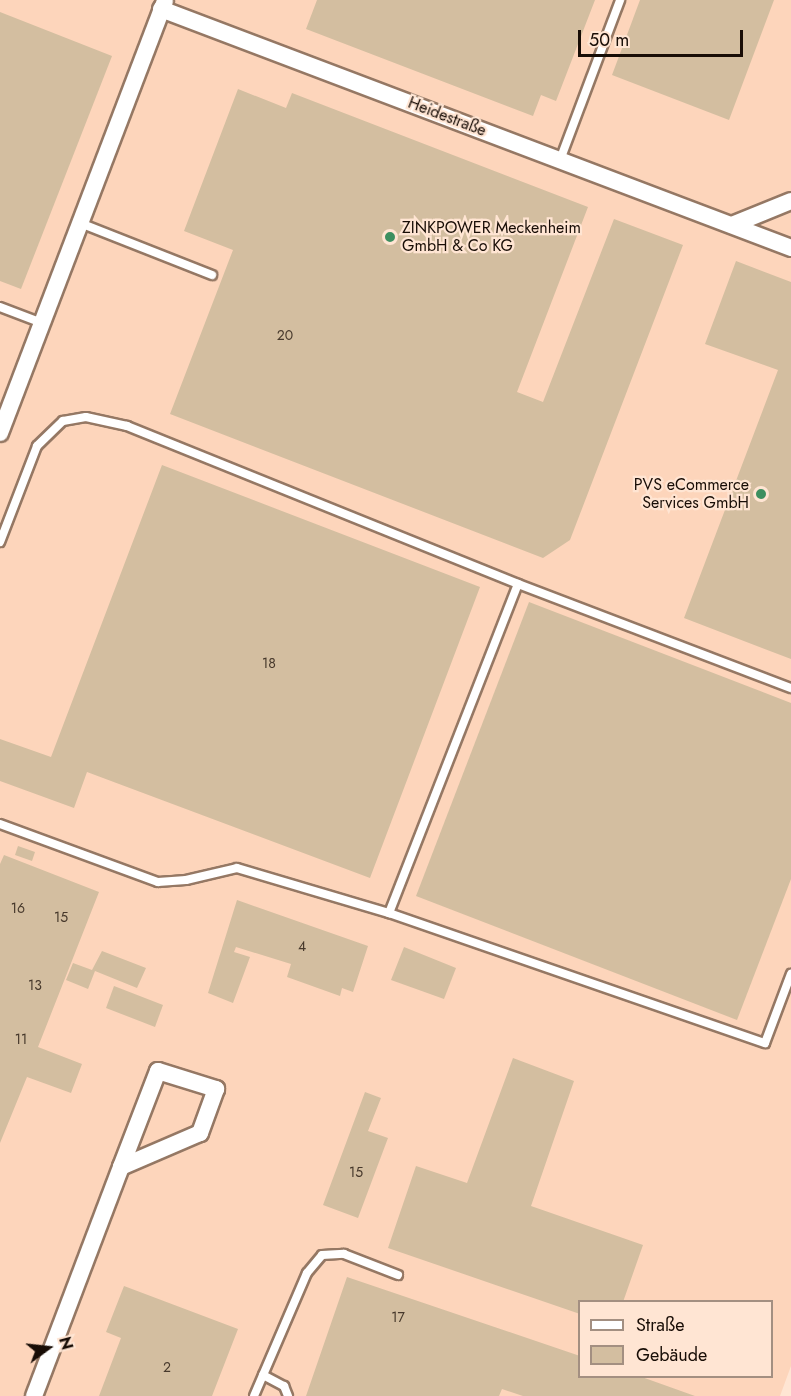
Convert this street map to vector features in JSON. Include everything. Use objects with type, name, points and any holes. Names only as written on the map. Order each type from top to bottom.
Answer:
[{"type":"street","name":"Heidestraße","points":[[0,433],[163,4],[791,248]]},
{"type":"street","points":[[732,225],[791,201]]},
{"type":"street","points":[[34,1396],[121,1167],[158,1071],[216,1089],[200,1132],[121,1167]]},
{"type":"lane","points":[[560,160],[620,0]]},
{"type":"lane","points":[[80,223],[212,275]]},
{"type":"lane","points":[[0,307],[42,323]]},
{"type":"lane","points":[[0,542],[37,446],[63,421],[86,417],[127,426],[518,584],[791,688]]},
{"type":"lane","points":[[389,913],[518,584]]},
{"type":"lane","points":[[0,824],[158,882],[186,880],[237,868],[389,913],[765,1043],[791,974]]},
{"type":"lane","points":[[254,1396],[308,1273],[322,1255],[344,1254],[398,1275]]},
{"type":"lane","points":[[263,1375],[284,1386],[288,1396]]},
{"type":"shaded area","points":[[0,0],[791,0],[791,1366],[780,1396],[0,1396]]},
{"type":"building","points":[[317,0],[595,0],[556,101],[541,95],[533,116],[306,29]]},
{"type":"building","points":[[640,0],[774,0],[729,120],[612,75]]},
{"type":"building","points":[[0,12],[112,56],[21,289],[0,281]]},
{"type":"building","points":[[238,89],[286,108],[292,93],[588,207],[517,392],[543,402],[614,219],[683,245],[570,540],[543,558],[170,414],[233,250],[184,231]]},
{"type":"building","name":"PVS eCommerce Services GmbH","points":[[736,261],[791,282],[791,659],[684,618],[778,370],[705,344]]},
{"type":"building","points":[[162,465],[480,587],[370,878],[87,772],[74,808],[0,781],[0,739],[51,757]]},
{"type":"building","points":[[529,602],[791,703],[791,879],[737,1020],[416,896]]},
{"type":"building","points":[[18,846],[35,852],[32,861],[15,855]]},
{"type":"building","points":[[4,855],[99,892],[38,1047],[82,1064],[71,1093],[27,1077],[0,1143],[0,864]]},
{"type":"building","points":[[237,900],[368,946],[353,992],[342,988],[340,996],[287,977],[291,964],[236,947],[234,952],[250,957],[233,1003],[208,993]]},
{"type":"building","points":[[404,947],[456,968],[444,999],[391,980]]},
{"type":"building","points":[[102,951],[146,968],[137,988],[95,971],[88,989],[66,980],[73,963],[92,970]]},
{"type":"building","points":[[114,986],[163,1005],[155,1027],[106,1008]]},
{"type":"building","points":[[513,1058],[574,1081],[531,1206],[643,1245],[624,1300],[578,1300],[578,1313],[388,1248],[416,1166],[467,1183]]},
{"type":"building","points":[[365,1092],[381,1098],[368,1131],[388,1138],[358,1218],[323,1205]]},
{"type":"building","points":[[347,1277],[578,1355],[578,1378],[645,1378],[695,1396],[523,1396],[502,1389],[499,1396],[306,1396]]},
{"type":"building","points":[[124,1286],[238,1329],[212,1396],[99,1396],[121,1338],[106,1332]]},
{"type":"place","name":"ZINKPOWER Meckenheim GmbH & Co KG","points":[[390,237]]},
{"type":"place","name":"PVS eCommerce Services GmbH","points":[[761,494]]}]
